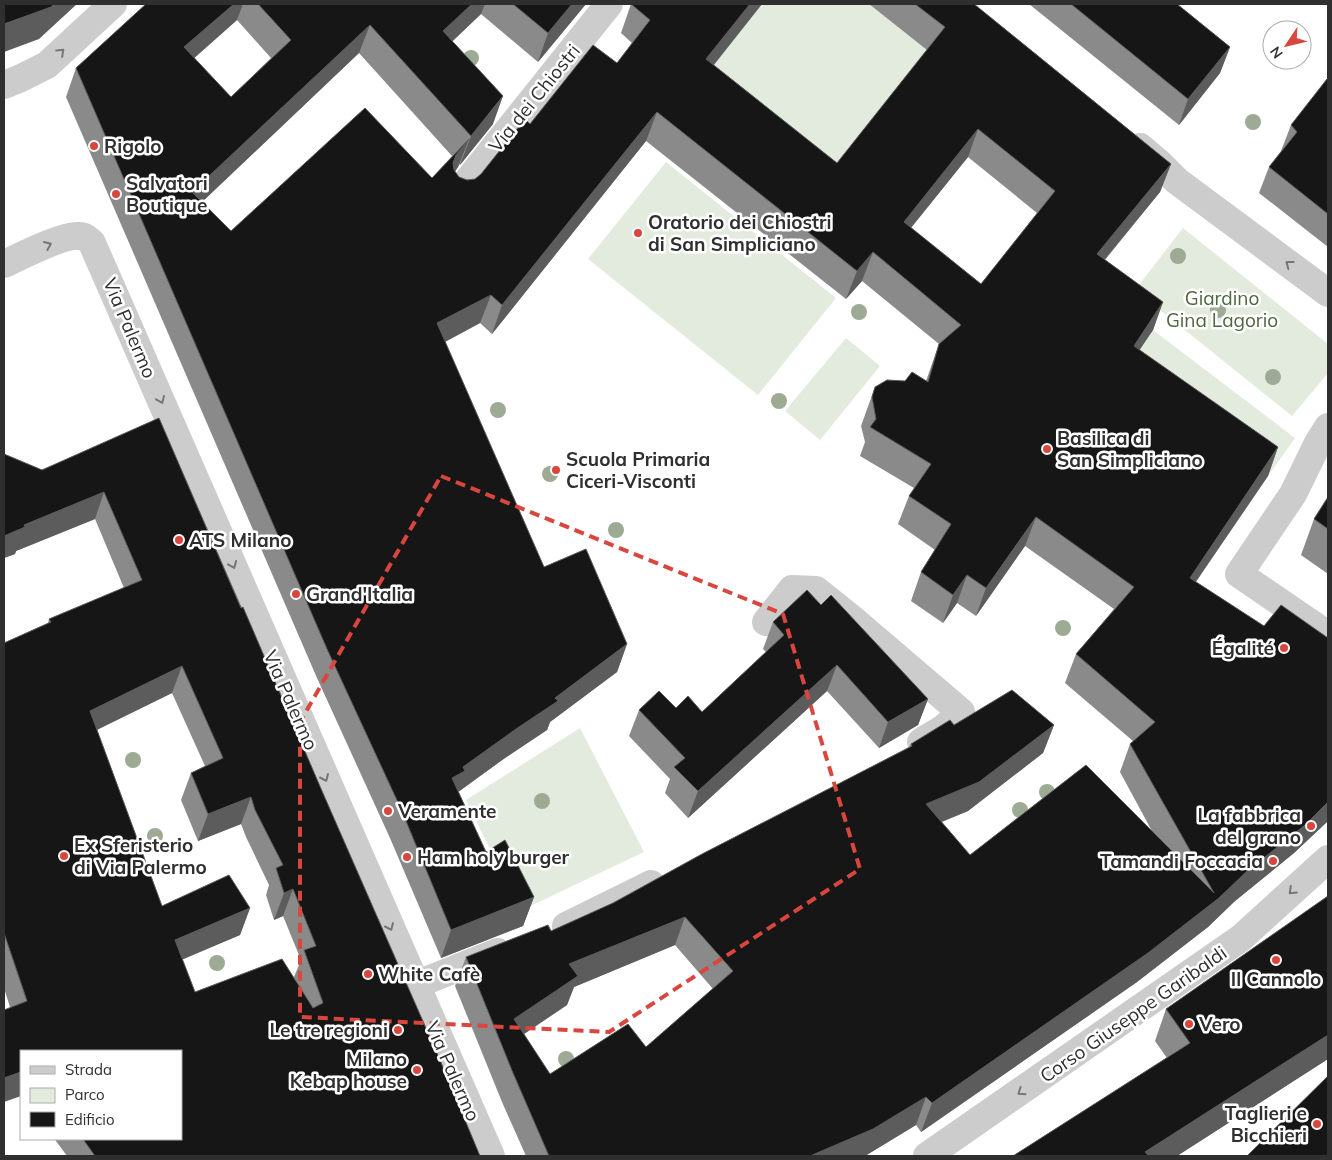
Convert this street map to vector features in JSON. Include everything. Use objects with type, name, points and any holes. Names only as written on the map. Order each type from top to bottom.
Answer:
[{"type":"street","points":[[12,81],[47,65],[113,4]]},
{"type":"street","name":"Via dei Chiostri","points":[[458,193],[609,4]]},
{"type":"street","points":[[1121,132],[1160,163],[1177,181],[1328,293]]},
{"type":"street","name":"Via Palermo","points":[[4,264],[69,237],[86,237],[92,243],[491,1156]]},
{"type":"street","points":[[1328,427],[1293,494],[1238,574],[1328,636]]},
{"type":"street","points":[[766,622],[792,589],[816,590],[961,712],[944,728],[904,752]]},
{"type":"street","name":"Corso Giuseppe Garibaldi","points":[[927,1156],[1241,938],[1328,859]]},
{"type":"street","points":[[415,985],[568,925],[672,874]]},
{"type":"highlighted area","points":[[441,476],[783,614],[860,869],[609,1032],[300,1017],[300,722]]},
{"type":"green space","points":[[762,4],[869,4],[935,56],[827,192],[696,87]]},
{"type":"green space","points":[[666,162],[836,298],[758,395],[588,259]]},
{"type":"green space","name":"Giardino Gina Lagorio","points":[[1183,228],[1328,344],[1328,373],[1292,416],[1135,290]]},
{"type":"green space","points":[[1153,330],[1295,438],[1268,476],[1123,375]]},
{"type":"green space","points":[[846,338],[880,366],[820,440],[785,411]]},
{"type":"green space","points":[[580,728],[644,852],[520,911],[466,800]]},
{"type":"building","points":[[4,4],[54,4],[51,7],[4,24]]},
{"type":"building","points":[[146,4],[234,4],[184,47],[231,97],[291,40],[258,4],[472,4],[443,31],[503,96],[471,136],[370,25],[192,192],[231,231],[365,108],[432,178],[469,139],[456,155],[453,163],[454,170],[459,177],[467,180],[475,179],[525,119],[530,124],[593,45],[617,63],[650,20],[631,4],[750,4],[706,59],[837,163],[945,27],[915,4],[974,4],[1171,164],[1097,254],[1163,302],[1134,346],[1278,447],[1190,578],[1264,626],[1281,605],[1328,638],[1328,802],[1305,825],[1245,873],[1219,898],[1148,953],[932,1103],[926,1097],[873,1129],[810,1156],[549,1156],[466,957],[548,925],[551,931],[613,903],[702,854],[912,746],[911,744],[950,720],[954,725],[1012,690],[1054,725],[979,782],[926,804],[970,855],[1086,765],[1214,893],[1130,744],[1155,722],[1076,654],[1134,587],[1036,517],[986,588],[967,575],[953,595],[921,572],[951,524],[909,496],[931,464],[870,427],[876,419],[872,397],[875,387],[887,380],[905,381],[912,372],[928,382],[939,344],[961,325],[873,252],[857,271],[657,112],[502,305],[491,295],[437,323],[544,567],[586,549],[627,644],[555,698],[558,701],[463,767],[465,771],[452,778],[486,852],[505,840],[534,897],[451,930],[401,809],[327,649],[76,68]],"holes":[[[978,129],[1055,191],[981,284],[904,222]],[[685,917],[733,971],[646,1047],[628,1024],[550,1074],[514,1019],[578,976],[569,964]]]},
{"type":"building","points":[[513,4],[572,4],[548,33]]},
{"type":"building","points":[[1071,4],[1177,4],[1230,47],[1188,99]]},
{"type":"building","points":[[1327,79],[1328,214],[1269,167],[1297,132],[1291,125]]},
{"type":"building","points":[[159,418],[241,608],[243,607],[480,1156],[95,1156],[84,1140],[182,1140],[182,1050],[20,1050],[20,1072],[4,1078],[4,1010],[27,1001],[4,933],[4,643],[51,622],[49,619],[142,580],[104,492],[24,525],[25,527],[4,536],[4,454],[42,470]],"holes":[[[182,666],[223,758],[191,773],[208,814],[251,797],[255,810],[283,865],[276,868],[284,893],[293,889],[316,946],[304,950],[323,1003],[313,1008],[282,959],[195,992],[175,940],[250,908],[229,875],[162,906],[90,711]]]},
{"type":"building","points":[[1328,497],[1328,529],[1314,519]]},
{"type":"building","points":[[807,590],[821,605],[831,595],[928,699],[888,722],[837,665],[698,791],[674,767],[685,758],[639,710],[659,691],[676,708],[688,696],[702,712],[784,635],[773,622]]},
{"type":"building","points":[[1328,896],[1328,1035],[1145,1152],[1149,1156],[1013,1156],[1190,1043],[1166,1009]]},
{"type":"building","points":[[1328,1076],[1328,1156],[1247,1156]]},
{"type":"place","name":"Rigolo","points":[[94,146]]},
{"type":"place","name":"Salvatori Boutique","points":[[116,194]]},
{"type":"place","name":"Oratorio dei Chiostri di San Simpliciano","points":[[638,233]]},
{"type":"place","name":"Basilica di San Simpliciano","points":[[1047,449]]},
{"type":"place","name":"Scuola Primaria Ciceri-Visconti","points":[[556,470]]},
{"type":"place","name":"ATS Milano","points":[[179,540]]},
{"type":"place","name":"Grand'Italia","points":[[296,594]]},
{"type":"place","name":"Égalité","points":[[1284,648]]},
{"type":"place","name":"Veramente","points":[[388,811]]},
{"type":"place","name":"La fabbrica del grano","points":[[1311,826]]},
{"type":"place","name":"Ex Sferisterio di Via Palermo","points":[[64,856]]},
{"type":"place","name":"Ham holy burger","points":[[407,857]]},
{"type":"place","name":"Tamandi Foccacia","points":[[1273,861]]},
{"type":"place","name":"Il Cannolo","points":[[1276,960]]},
{"type":"place","name":"White Cafè","points":[[368,974]]},
{"type":"place","name":"Vero","points":[[1189,1024]]},
{"type":"place","name":"Le tre regioni","points":[[398,1030]]},
{"type":"place","name":"Milano Kebap house","points":[[417,1070]]},
{"type":"place","name":"Taglieri e Bicchieri","points":[[1317,1124]]}]
